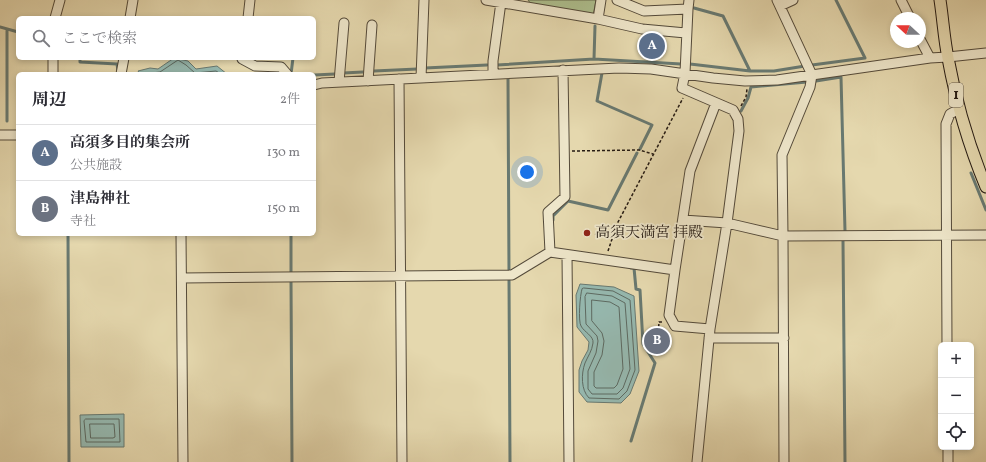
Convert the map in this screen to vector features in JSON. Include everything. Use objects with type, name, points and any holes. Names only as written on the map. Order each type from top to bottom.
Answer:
[{"type":"main road","name":"1","points":[[940,0],[948,57],[959,109],[978,168],[986,187]]},
{"type":"street","points":[[56,16],[60,0]]},
{"type":"street","points":[[130,16],[133,0]]},
{"type":"street","points":[[248,16],[250,0]]},
{"type":"street","points":[[420,78],[424,0]]},
{"type":"street","points":[[486,0],[525,3],[642,29],[686,33]]},
{"type":"street","points":[[598,20],[601,0]]},
{"type":"street","points":[[617,0],[644,10],[688,5],[685,73],[682,88],[733,110],[738,119],[739,131],[727,224],[710,334],[696,462]]},
{"type":"street","points":[[784,462],[784,236],[782,155],[810,87],[812,75],[778,3],[793,0]]},
{"type":"street","points":[[901,0],[907,12]]},
{"type":"street","points":[[493,74],[493,61],[501,2]]},
{"type":"street","points":[[339,82],[344,23]]},
{"type":"street","points":[[368,81],[372,26]]},
{"type":"street","points":[[925,48],[930,58]]},
{"type":"street","points":[[316,85],[339,82],[619,68],[651,69],[712,78],[748,81],[777,80],[930,58],[986,53]]},
{"type":"street","points":[[53,60],[53,72]]},
{"type":"street","points":[[121,72],[124,60]]},
{"type":"street","points":[[244,60],[255,66],[281,67],[285,72]]},
{"type":"street","points":[[550,252],[548,212],[565,197],[562,70]]},
{"type":"street","points":[[399,79],[402,462]]},
{"type":"street","points":[[716,103],[690,171],[675,270],[670,315],[675,326],[710,334],[784,338]]},
{"type":"street","points":[[948,342],[946,124],[950,114],[959,109]]},
{"type":"street","points":[[0,135],[16,135]]},
{"type":"street","points":[[683,220],[727,224],[784,236],[986,235]]},
{"type":"street","points":[[181,236],[183,462]]},
{"type":"street","points":[[182,278],[512,275],[550,252],[675,270]]},
{"type":"street","points":[[567,255],[569,462]]},
{"type":"street","points":[[948,450],[948,462]]},
{"type":"path","points":[[735,114],[742,106],[746,97],[748,81]]},
{"type":"path","points":[[606,260],[617,224],[653,154],[688,91]]},
{"type":"path","points":[[564,151],[639,150],[653,154]]},
{"type":"path","points":[[595,234],[612,238]]},
{"type":"path","points":[[658,336],[659,322],[673,321]]},
{"type":"green space","points":[[528,0],[596,0],[593,16],[531,4]]},
{"type":"water","points":[[171,60],[183,60],[188,61],[196,69],[217,66],[224,72],[138,71],[150,68],[158,69]]},
{"type":"water","points":[[580,284],[614,287],[634,296],[639,371],[630,394],[621,403],[587,402],[579,392],[579,370],[588,350],[589,342],[577,327],[576,295]]},
{"type":"water","points":[[124,414],[124,447],[81,447],[80,415]]},
{"type":"waterway","points":[[812,65],[865,58],[836,0]]},
{"type":"waterway","points":[[694,8],[723,16],[750,71]]},
{"type":"waterway","points":[[594,59],[595,26]]},
{"type":"waterway","points":[[0,27],[16,31]]},
{"type":"waterway","points":[[7,29],[7,121]]},
{"type":"waterway","points":[[497,65],[594,59],[681,64]]},
{"type":"waterway","points":[[80,60],[80,62],[117,64],[118,71]]},
{"type":"waterway","points":[[291,72],[293,60]]},
{"type":"waterway","points":[[690,64],[750,71],[774,71],[805,66]]},
{"type":"waterway","points":[[425,68],[487,65]]},
{"type":"waterway","points":[[374,71],[417,69]]},
{"type":"waterway","points":[[343,73],[363,72]]},
{"type":"waterway","points":[[602,73],[597,101],[652,125],[640,149]]},
{"type":"waterway","points":[[316,75],[335,74]]},
{"type":"waterway","points":[[816,81],[841,77],[845,231]]},
{"type":"waterway","points":[[508,79],[509,272]]},
{"type":"waterway","points":[[741,111],[748,98],[751,87],[807,82]]},
{"type":"waterway","points":[[553,220],[553,216],[568,201],[608,210],[637,153]]},
{"type":"waterway","points":[[971,173],[986,210]]},
{"type":"waterway","points":[[68,236],[69,462]]},
{"type":"waterway","points":[[291,236],[291,274]]},
{"type":"waterway","points":[[843,241],[845,462]]},
{"type":"waterway","points":[[631,268],[634,268],[636,289],[640,290],[643,344],[655,363],[631,441]]},
{"type":"waterway","points":[[509,279],[510,462]]},
{"type":"waterway","points":[[291,280],[292,462]]},
{"type":"place","name":"高須多目的集会所","points":[[652,46]]},
{"type":"place","name":"高須天満宮 拝殿","points":[[587,233]]},
{"type":"place","name":"津島神社","points":[[657,341]]}]
